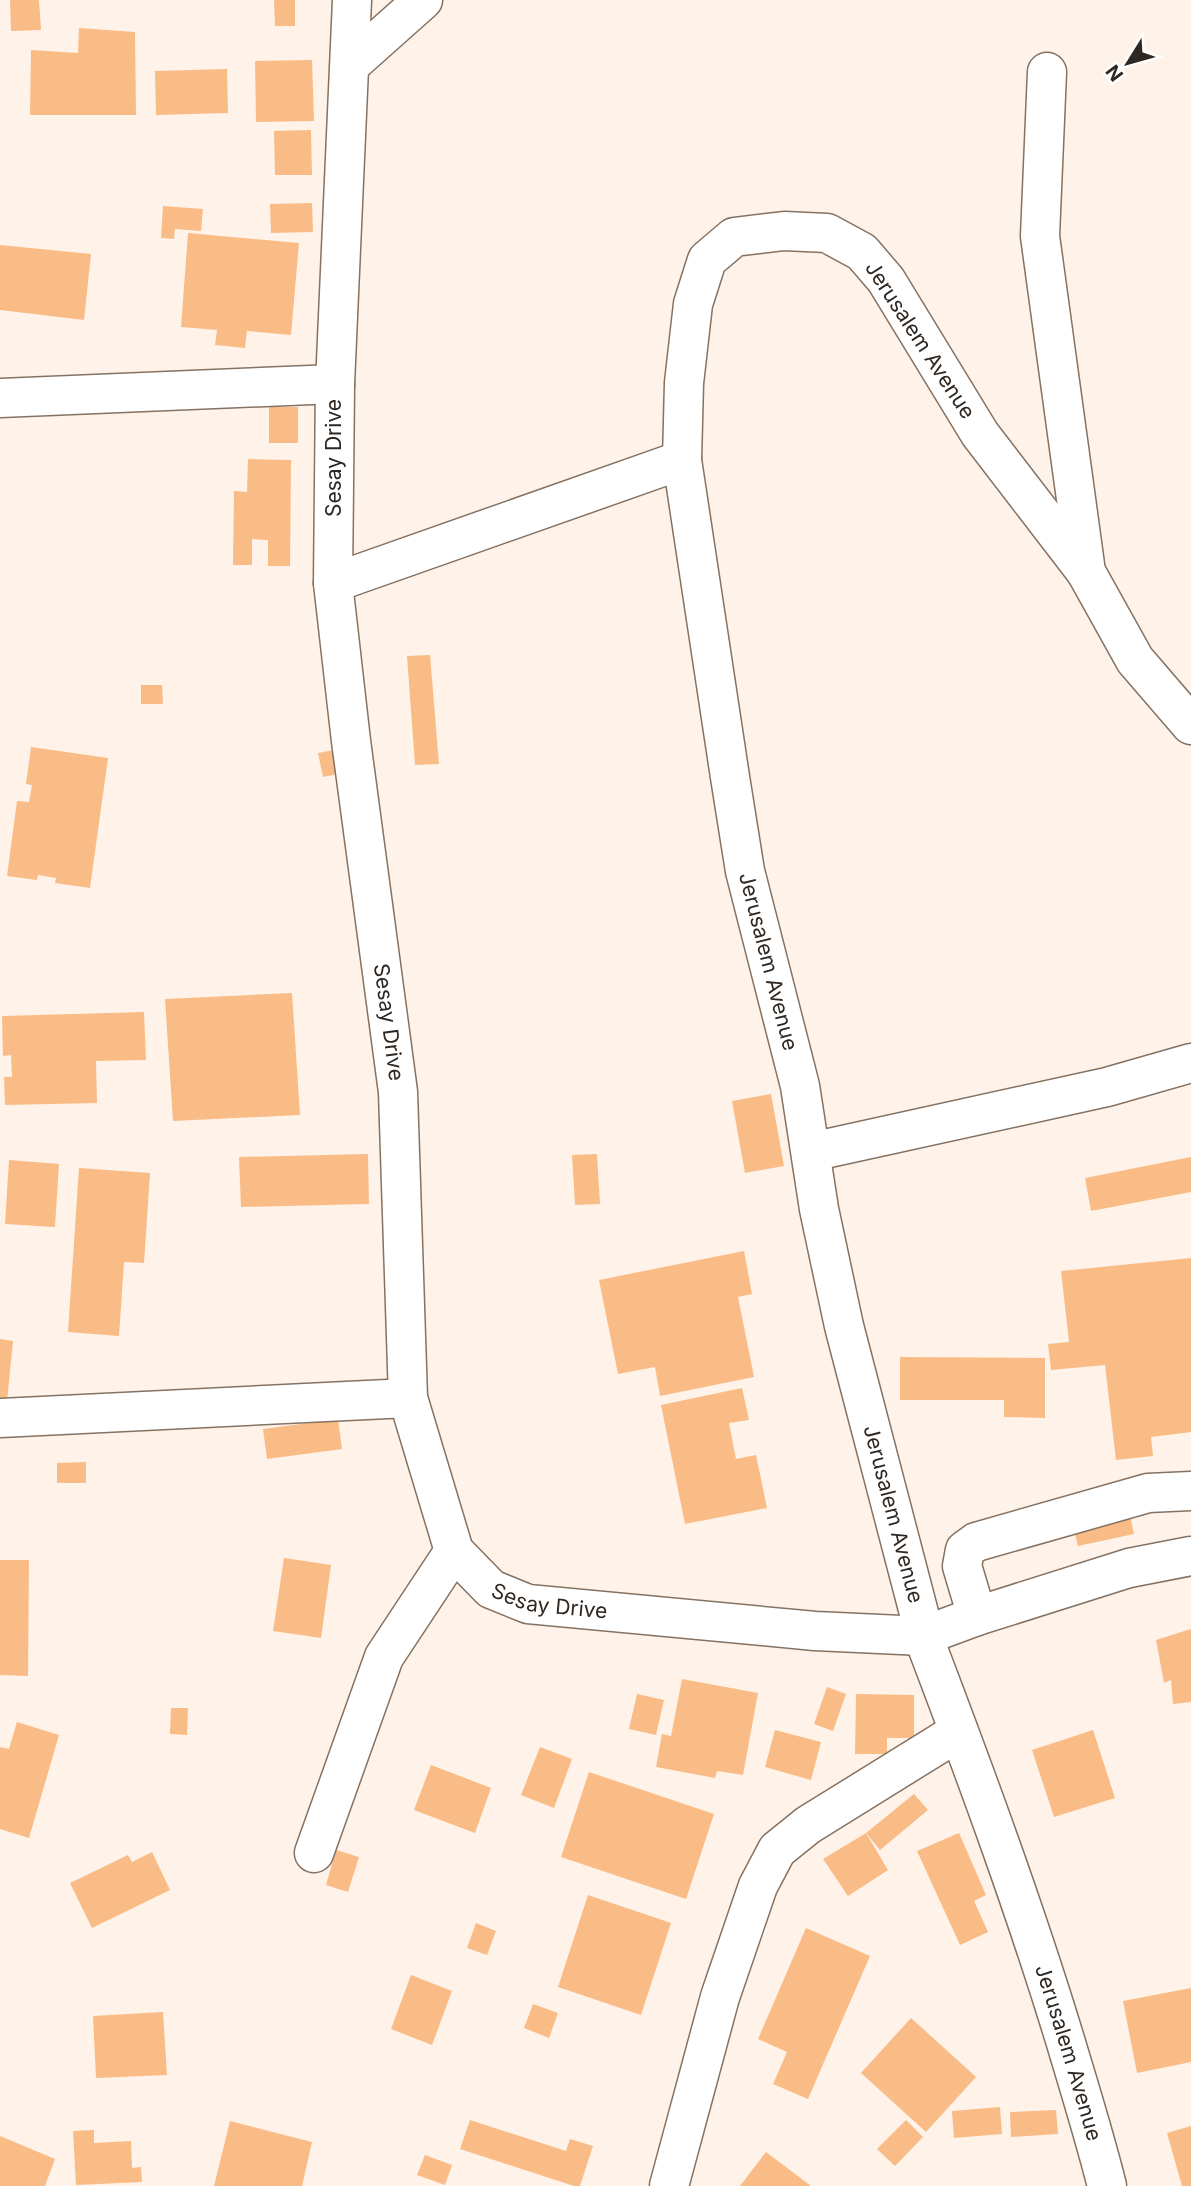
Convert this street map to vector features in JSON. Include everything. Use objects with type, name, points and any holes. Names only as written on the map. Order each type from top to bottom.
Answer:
[{"type":"street","name":"Sesay Drive","points":[[352,0],[335,384],[333,583],[351,741],[398,1092],[408,1398],[454,1551],[491,1589],[528,1604],[815,1631],[923,1636]]},
{"type":"street","points":[[350,65],[423,0]]},
{"type":"street","points":[[1047,72],[1040,236],[1086,572],[1135,660],[1191,725]]},
{"type":"street","name":"Jerusalem Avenue","points":[[1086,572],[980,434],[886,280],[862,252],[827,233],[784,231],[734,237],[708,260],[693,304],[684,383],[682,460],[746,871],[800,1087],[820,1209],[844,1326],[923,1636],[1018,1894],[1099,2151],[1107,2186]]},
{"type":"street","points":[[0,397],[335,384]]},
{"type":"street","points":[[333,583],[682,460]]},
{"type":"street","points":[[811,1152],[1107,1087],[1191,1063]]},
{"type":"street","points":[[0,1418],[408,1398]]},
{"type":"street","points":[[976,1616],[962,1566],[965,1550],[976,1542],[1148,1493],[1191,1491]]},
{"type":"street","points":[[314,1853],[384,1657],[454,1551]]},
{"type":"street","points":[[923,1636],[976,1616],[1129,1568],[1191,1556]]},
{"type":"street","points":[[669,2186],[720,1997],[758,1886],[777,1850],[808,1825],[958,1732]]},
{"type":"building","points":[[10,0],[39,0],[41,30],[11,31]]},
{"type":"building","points":[[274,0],[295,0],[295,26],[275,26]]},
{"type":"building","points":[[79,28],[135,32],[136,115],[30,115],[31,50],[78,53]]},
{"type":"building","points":[[312,60],[314,121],[256,122],[255,61]]},
{"type":"building","points":[[227,69],[228,113],[156,115],[155,71]]},
{"type":"building","points":[[311,130],[312,175],[275,175],[274,131]]},
{"type":"building","points":[[312,203],[313,232],[271,233],[270,204]]},
{"type":"building","points":[[163,206],[203,209],[201,231],[175,229],[174,239],[161,238]]},
{"type":"building","points":[[188,233],[299,243],[291,335],[247,331],[245,348],[215,345],[217,330],[181,327]]},
{"type":"building","points":[[0,245],[91,254],[84,320],[0,310]]},
{"type":"building","points":[[269,407],[298,407],[298,443],[269,443]]},
{"type":"building","points":[[248,459],[291,460],[290,566],[268,566],[268,540],[252,539],[252,565],[233,565],[234,491],[247,492]]},
{"type":"building","points":[[430,655],[439,764],[415,765],[407,656]]},
{"type":"building","points":[[141,685],[162,685],[163,704],[141,704]]},
{"type":"building","points":[[31,747],[108,758],[90,888],[55,883],[56,878],[38,875],[37,880],[7,876],[17,801],[29,802],[32,785],[26,784]]},
{"type":"building","points":[[339,749],[343,773],[323,777],[318,753]]},
{"type":"building","points":[[292,993],[300,1115],[173,1121],[165,999]]},
{"type":"building","points":[[144,1012],[146,1060],[96,1061],[97,1103],[5,1105],[4,1077],[12,1077],[11,1055],[3,1056],[2,1016]]},
{"type":"building","points":[[771,1094],[784,1166],[745,1173],[732,1101]]},
{"type":"building","points":[[368,1154],[369,1204],[241,1207],[239,1157]]},
{"type":"building","points":[[597,1154],[600,1204],[575,1205],[572,1155]]},
{"type":"building","points":[[1191,1157],[1191,1192],[1091,1211],[1085,1178]]},
{"type":"building","points":[[9,1160],[59,1164],[55,1227],[5,1224]]},
{"type":"building","points":[[79,1168],[150,1173],[144,1263],[124,1262],[119,1336],[68,1332]]},
{"type":"building","points":[[744,1251],[752,1294],[738,1297],[754,1377],[660,1396],[655,1367],[618,1374],[599,1280]]},
{"type":"building","points":[[1191,1258],[1191,1432],[1151,1437],[1153,1456],[1116,1460],[1105,1365],[1051,1370],[1048,1344],[1069,1342],[1061,1271]]},
{"type":"building","points":[[0,1339],[13,1341],[7,1401],[0,1400]]},
{"type":"building","points":[[900,1357],[1045,1358],[1045,1418],[1004,1417],[1004,1400],[900,1400]]},
{"type":"building","points":[[742,1388],[749,1420],[729,1423],[736,1459],[756,1455],[767,1508],[685,1524],[661,1405]]},
{"type":"building","points":[[338,1419],[342,1449],[267,1459],[263,1429]]},
{"type":"building","points":[[86,1462],[86,1483],[57,1483],[57,1463]]},
{"type":"building","points":[[1129,1511],[1134,1534],[1078,1546],[1072,1523]]},
{"type":"building","points":[[284,1558],[331,1565],[321,1638],[273,1631]]},
{"type":"building","points":[[0,1560],[29,1560],[28,1676],[0,1675]]},
{"type":"building","points":[[1191,1629],[1191,1702],[1173,1704],[1171,1680],[1164,1683],[1156,1640]]},
{"type":"building","points":[[682,1679],[758,1693],[743,1775],[717,1771],[715,1778],[656,1767],[662,1734],[671,1736]]},
{"type":"building","points":[[827,1687],[846,1694],[833,1731],[814,1724]]},
{"type":"building","points":[[637,1694],[664,1700],[656,1735],[629,1729]]},
{"type":"building","points":[[856,1694],[914,1695],[914,1738],[887,1738],[887,1754],[855,1754]]},
{"type":"building","points":[[171,1708],[188,1708],[187,1735],[170,1734]]},
{"type":"building","points":[[17,1722],[59,1735],[29,1838],[0,1829],[0,1747],[9,1749]]},
{"type":"building","points":[[775,1730],[821,1742],[811,1780],[765,1767]]},
{"type":"building","points":[[1093,1730],[1115,1798],[1054,1817],[1032,1750]]},
{"type":"building","points":[[540,1747],[572,1759],[554,1808],[521,1795]]},
{"type":"building","points":[[431,1765],[491,1788],[475,1833],[414,1810]]},
{"type":"building","points":[[589,1772],[714,1814],[686,1899],[561,1857]]},
{"type":"building","points":[[914,1794],[928,1810],[880,1850],[866,1833]]},
{"type":"building","points":[[866,1833],[888,1870],[848,1896],[823,1859]]},
{"type":"building","points":[[959,1833],[986,1895],[974,1901],[988,1932],[960,1945],[917,1851]]},
{"type":"building","points":[[336,1850],[359,1857],[348,1892],[326,1885]]},
{"type":"building","points":[[152,1852],[170,1890],[92,1928],[70,1883],[128,1855],[132,1862]]},
{"type":"building","points":[[588,1895],[671,1923],[641,2015],[558,1987]]},
{"type":"building","points":[[476,1923],[496,1931],[487,1955],[467,1948]]},
{"type":"building","points":[[806,1928],[870,1956],[808,2099],[773,2084],[787,2052],[758,2039]]},
{"type":"building","points":[[411,1975],[452,1991],[432,2045],[391,2029]]},
{"type":"building","points":[[1191,1988],[1191,2062],[1137,2073],[1123,2001]]},
{"type":"building","points":[[533,2004],[558,2013],[549,2038],[524,2028]]},
{"type":"building","points":[[163,2012],[167,2075],[96,2078],[93,2016]]},
{"type":"building","points":[[911,2018],[976,2077],[926,2132],[861,2073]]},
{"type":"building","points":[[1000,2107],[1002,2134],[954,2138],[952,2111]]},
{"type":"building","points":[[1056,2110],[1058,2134],[1011,2137],[1010,2112]]},
{"type":"building","points":[[470,2120],[566,2151],[570,2139],[593,2146],[580,2186],[460,2149]]},
{"type":"building","points":[[906,2120],[923,2137],[895,2166],[877,2149]]},
{"type":"building","points":[[230,2121],[312,2142],[302,2186],[214,2186]]},
{"type":"building","points":[[1191,2126],[1191,2186],[1182,2186],[1167,2133]]},
{"type":"building","points":[[94,2130],[94,2143],[131,2141],[132,2168],[141,2167],[142,2182],[76,2185],[73,2131]]},
{"type":"building","points":[[0,2136],[55,2159],[45,2186],[0,2186]]},
{"type":"building","points":[[766,2152],[811,2186],[740,2186]]},
{"type":"building","points":[[425,2155],[452,2165],[445,2185],[417,2175]]}]
